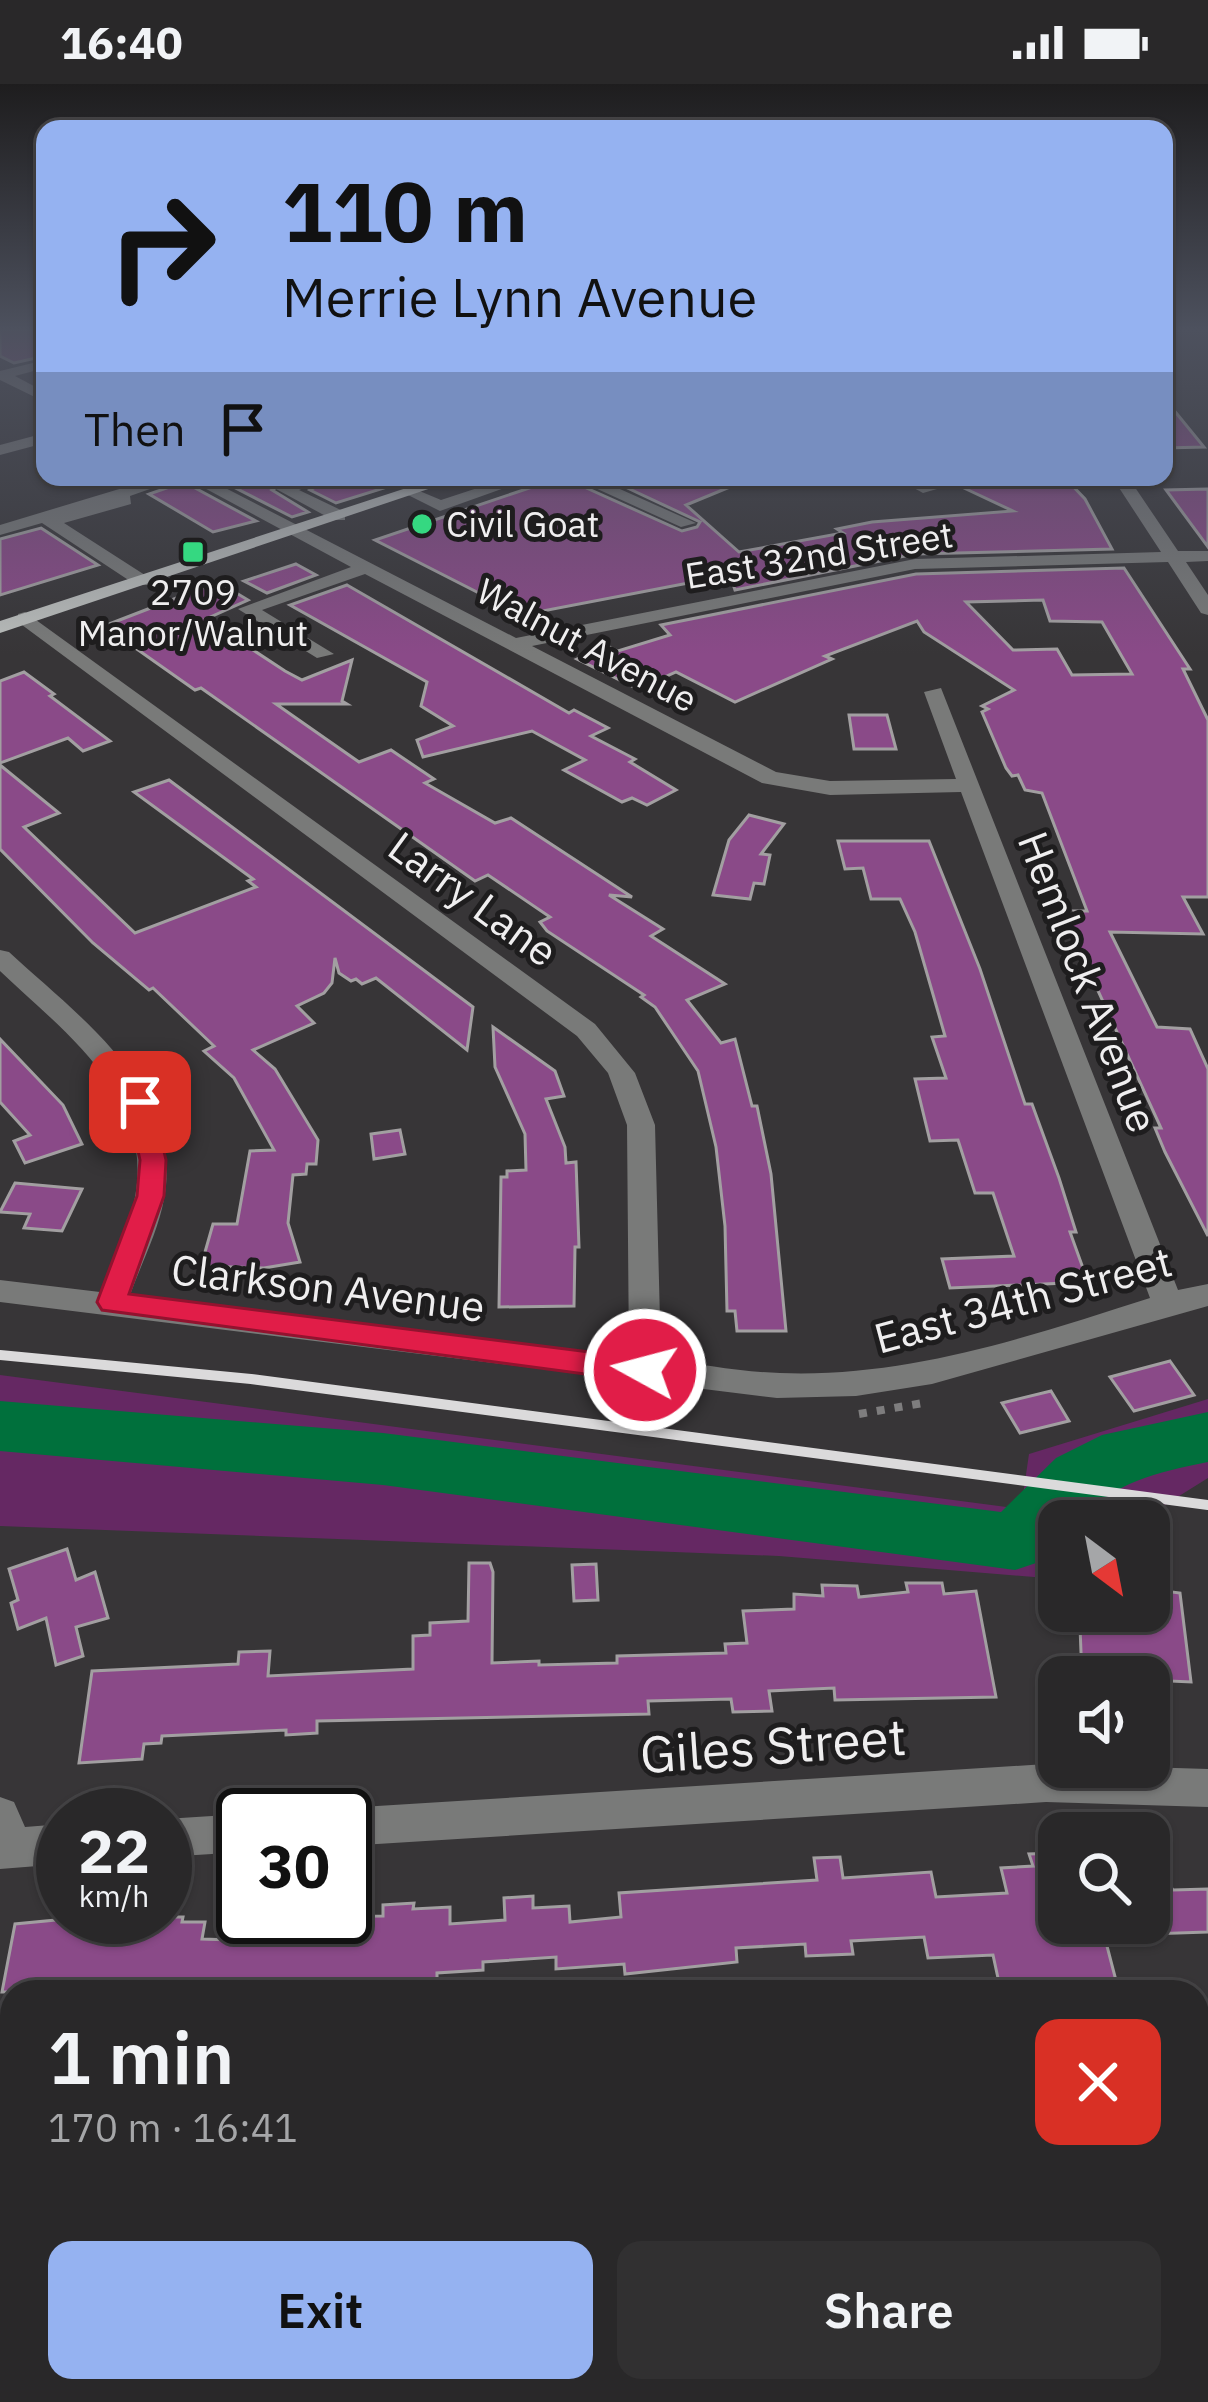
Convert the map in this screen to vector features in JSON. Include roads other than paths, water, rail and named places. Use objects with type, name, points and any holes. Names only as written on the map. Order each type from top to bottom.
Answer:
[{"type":"main road","points":[[13,623],[430,486]]},
{"type":"street","points":[[0,450],[36,440]]},
{"type":"street","points":[[0,530],[146,486]]},
{"type":"street","name":"Walnut Avenue","points":[[210,486],[770,778],[830,788],[972,785]]},
{"type":"street","points":[[294,486],[284,489],[339,516]]},
{"type":"street","points":[[410,493],[440,506],[500,486]]},
{"type":"street","points":[[600,486],[687,523]]},
{"type":"street","points":[[922,486],[929,489]]},
{"type":"street","points":[[1126,486],[1208,609]]},
{"type":"street","points":[[125,500],[50,523],[142,580]]},
{"type":"street","name":"East 32nd Street","points":[[515,644],[915,564],[1208,556]]},
{"type":"street","points":[[324,654],[247,609],[368,567]]},
{"type":"street","name":"Larry Lane","points":[[13,623],[567,1016],[607,1051],[635,1098],[641,1125],[645,1370]]},
{"type":"street","name":"Hemlock Avenue","points":[[934,692],[1167,1300]]},
{"type":"street","points":[[0,957],[140,1102],[153,1160],[150,1196],[112,1302]]},
{"type":"street","name":"Clarkson Avenue","points":[[0,1291],[645,1370]]},
{"type":"street","name":"East 34th Street","points":[[645,1370],[777,1386],[865,1384],[909,1378],[1089,1330],[1167,1300],[1208,1295]]},
{"type":"street","name":"Giles Street","points":[[372,1825],[1046,1784],[1208,1788]]},
{"type":"street","points":[[4,1837],[36,1841]]},
{"type":"waterway","points":[[0,1426],[383,1459],[1015,1542],[1079,1477],[1125,1453],[1208,1437]]},
{"type":"railway","points":[[0,1355],[251,1379],[1208,1505]]},
{"type":"place","name":"Civil Goat","points":[[422,524]]},
{"type":"place","name":"2709 Manor/Walnut","points":[[193,552]]}]
